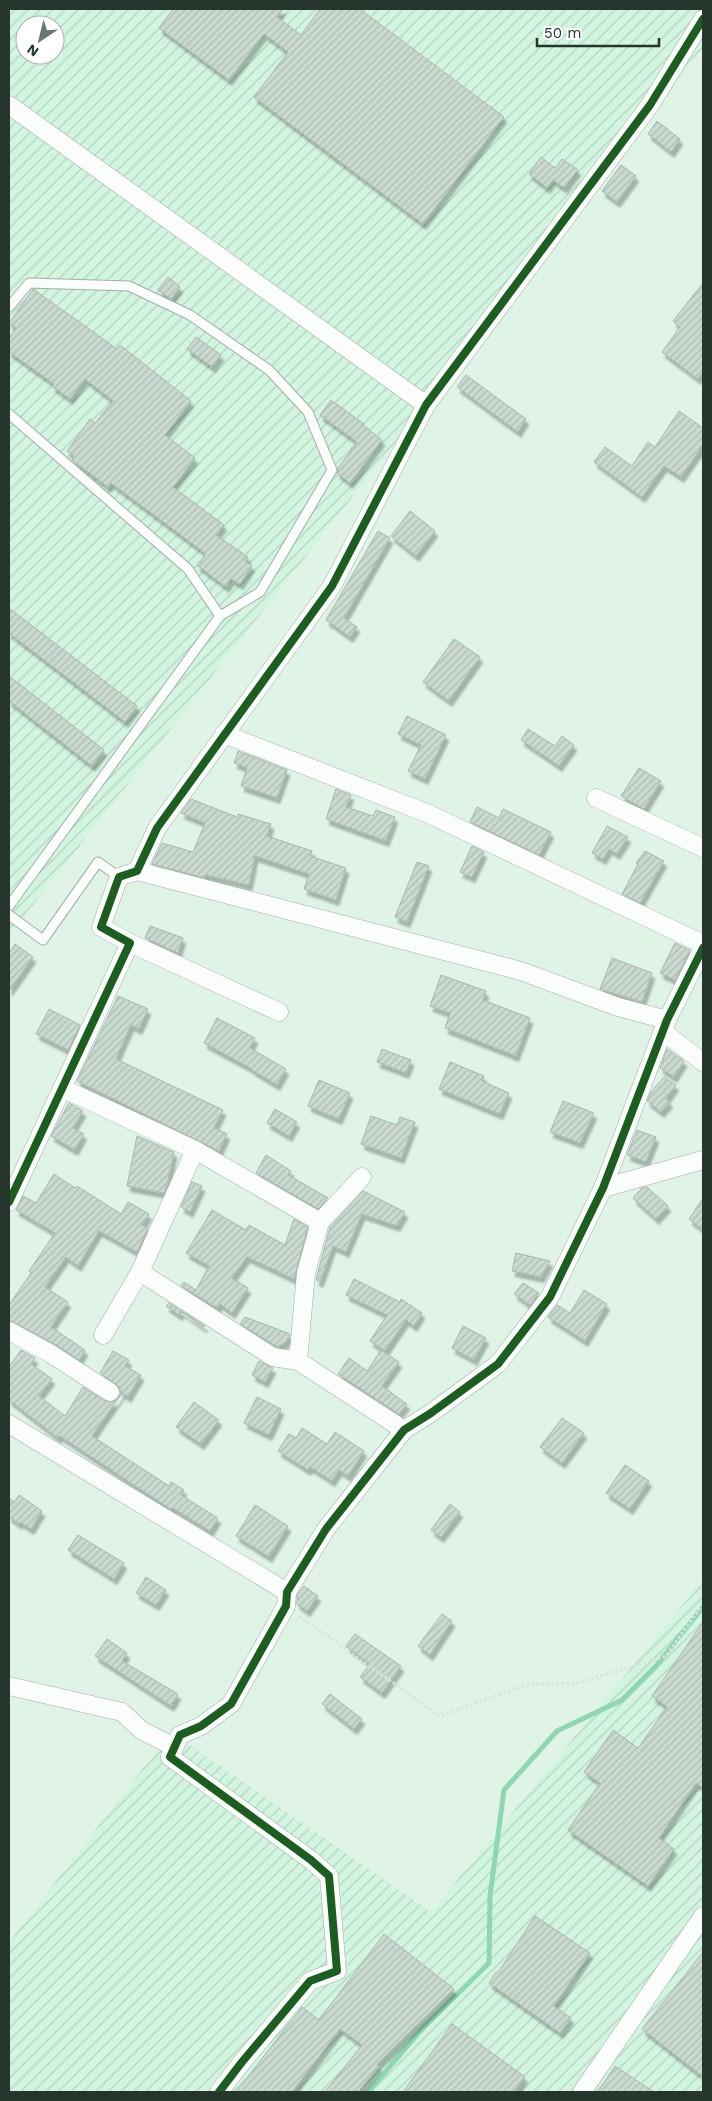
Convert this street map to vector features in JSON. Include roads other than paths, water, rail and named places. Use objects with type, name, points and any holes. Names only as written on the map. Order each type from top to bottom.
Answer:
[{"type":"street","points":[[137,871],[157,828],[332,586],[426,405],[650,105],[703,19]]},
{"type":"street","points":[[9,105],[426,405]]},
{"type":"street","points":[[219,2092],[310,1980],[337,1971],[330,1876],[170,1757],[174,1747],[180,1735],[201,1726],[231,1704],[286,1599],[326,1529],[404,1430],[431,1414],[498,1364],[550,1297],[603,1188],[665,1026],[703,946],[429,814],[224,734]]},
{"type":"street","points":[[596,798],[703,848]]},
{"type":"street","points":[[279,1012],[130,943],[101,927],[119,877],[137,871],[521,970],[665,1026],[703,1062]]},
{"type":"street","points":[[9,1202],[88,1037],[130,943]]},
{"type":"street","points":[[62,1088],[196,1150],[320,1222]]},
{"type":"street","points":[[103,1335],[140,1272],[196,1150]]},
{"type":"street","points":[[603,1188],[703,1160]]},
{"type":"street","points":[[298,1362],[306,1273],[320,1222],[362,1177]]},
{"type":"street","points":[[140,1272],[273,1357],[298,1362],[404,1430]]},
{"type":"street","points":[[9,1331],[51,1354],[110,1392]]},
{"type":"street","points":[[9,1424],[286,1599]]},
{"type":"street","points":[[9,1686],[122,1712],[141,1730],[174,1747]]},
{"type":"street","points":[[582,2092],[703,1916]]},
{"type":"lane","points":[[9,308],[29,283],[129,286],[190,315],[269,370],[308,412],[332,470],[260,592],[220,616],[9,906]]},
{"type":"lane","points":[[9,414],[188,569],[220,616]]},
{"type":"lane","points":[[9,915],[43,940],[98,862],[119,877]]},
{"type":"waterway","points":[[368,2092],[422,2029],[489,1963],[490,1896],[504,1790],[557,1731],[622,1700],[655,1667],[703,1607]]}]
